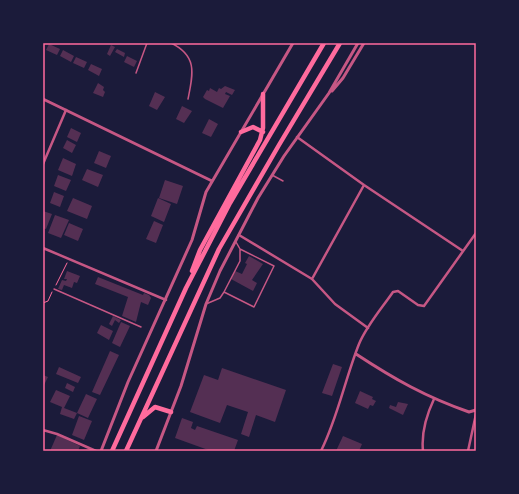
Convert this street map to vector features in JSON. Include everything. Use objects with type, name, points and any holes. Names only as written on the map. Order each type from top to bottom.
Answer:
[{"type":"highway","points":[[112,451],[186,288],[230,203],[324,43]]},
{"type":"highway","points":[[126,451],[219,249],[340,43]]},
{"type":"highway","points":[[186,288],[200,250],[260,140],[263,132],[263,94]]},
{"type":"highway","points":[[241,132],[252,127],[263,132]]},
{"type":"highway","points":[[140,421],[154,407],[171,412]]},
{"type":"street","points":[[101,451],[128,382],[192,240],[202,204],[212,181],[294,43]]},
{"type":"street","points":[[156,451],[171,412],[206,304],[220,271],[272,175],[329,93],[358,43]]},
{"type":"street","points":[[329,93],[343,78],[364,43]]},
{"type":"street","points":[[43,99],[212,181]]},
{"type":"street","points":[[43,164],[66,110]]},
{"type":"street","points":[[297,137],[364,185],[463,251]]},
{"type":"street","points":[[312,279],[364,185]]},
{"type":"street","points":[[321,451],[344,391],[356,354],[368,328],[395,291],[398,290],[418,305],[424,306],[476,233]]},
{"type":"street","points":[[239,235],[312,279],[335,304],[368,328]]},
{"type":"street","points":[[43,248],[68,260],[166,300]]},
{"type":"street","points":[[356,354],[400,382],[434,399],[469,412],[476,410]]},
{"type":"street","points":[[423,451],[423,428],[427,413],[434,399]]},
{"type":"street","points":[[468,451],[476,414]]},
{"type":"street","points":[[43,430],[57,434],[96,451]]},
{"type":"lane","points":[[136,73],[148,43]]},
{"type":"lane","points":[[171,43],[183,49],[191,62],[192,71],[188,99]]},
{"type":"lane","points":[[272,175],[283,181]]},
{"type":"lane","points":[[206,304],[220,298],[240,260],[240,248],[236,241]]},
{"type":"lane","points":[[223,294],[224,292],[254,307],[274,266],[240,248]]},
{"type":"lane","points":[[54,289],[141,327]]},
{"type":"path","points":[[43,303],[48,301],[68,260]]},
{"type":"building","points":[[49,44],[60,49],[57,55],[46,50]]},
{"type":"building","points":[[111,45],[115,47],[110,56],[107,54]]},
{"type":"building","points":[[117,49],[125,53],[124,57],[115,52]]},
{"type":"building","points":[[63,50],[74,56],[71,62],[60,56]]},
{"type":"building","points":[[127,56],[137,61],[134,67],[124,62]]},
{"type":"building","points":[[76,57],[87,62],[84,68],[73,63]]},
{"type":"building","points":[[91,64],[102,69],[99,76],[88,70]]},
{"type":"building","points":[[98,83],[104,87],[103,90],[105,92],[103,97],[93,93]]},
{"type":"building","points":[[225,86],[235,90],[232,95],[226,92],[225,94],[230,96],[223,108],[203,97],[210,88],[217,92],[219,88],[221,89]]},
{"type":"building","points":[[155,92],[165,97],[157,110],[149,106]]},
{"type":"building","points":[[182,106],[192,111],[184,123],[176,119]]},
{"type":"building","points":[[209,119],[218,124],[211,137],[202,133]]},
{"type":"building","points":[[71,128],[81,133],[77,142],[67,137]]},
{"type":"building","points":[[67,140],[76,145],[72,153],[63,148]]},
{"type":"building","points":[[99,151],[111,156],[106,168],[94,163]]},
{"type":"building","points":[[63,158],[76,164],[72,176],[58,170]]},
{"type":"building","points":[[87,169],[103,175],[98,187],[82,180]]},
{"type":"building","points":[[58,175],[71,180],[66,191],[54,186]]},
{"type":"building","points":[[165,180],[183,186],[177,204],[159,198]]},
{"type":"building","points":[[54,192],[64,196],[60,207],[50,203]]},
{"type":"building","points":[[73,198],[92,206],[87,219],[67,211]]},
{"type":"building","points":[[158,198],[171,204],[164,222],[151,216]]},
{"type":"building","points":[[43,211],[52,214],[46,229],[43,228]]},
{"type":"building","points":[[55,215],[69,220],[61,238],[48,233]]},
{"type":"building","points":[[154,221],[163,225],[156,243],[146,239]]},
{"type":"building","points":[[69,223],[83,229],[78,241],[64,235]]},
{"type":"building","points":[[249,256],[263,264],[252,280],[257,283],[253,291],[231,279],[235,271],[242,274]]},
{"type":"building","points":[[67,271],[80,276],[77,283],[74,282],[72,288],[64,285],[62,290],[58,289],[62,280],[66,281],[67,279],[64,279]]},
{"type":"building","points":[[98,277],[143,295],[144,293],[149,295],[151,298],[148,305],[141,302],[136,322],[122,316],[128,297],[95,284]]},
{"type":"building","points":[[113,316],[121,320],[119,323],[115,320],[112,326],[109,324]]},
{"type":"building","points":[[121,322],[130,326],[120,347],[112,343]]},
{"type":"building","points":[[101,325],[113,331],[109,340],[97,333]]},
{"type":"building","points":[[110,351],[119,355],[100,395],[92,392]]},
{"type":"building","points":[[333,364],[342,367],[332,396],[322,393]]},
{"type":"building","points":[[59,367],[81,377],[78,383],[56,374]]},
{"type":"building","points":[[222,368],[286,390],[275,422],[256,415],[249,437],[241,434],[248,412],[227,405],[220,423],[190,412],[204,375],[218,380]]},
{"type":"building","points":[[43,375],[48,377],[44,385],[43,384]]},
{"type":"building","points":[[67,383],[75,387],[73,392],[65,388]]},
{"type":"building","points":[[56,390],[70,396],[64,408],[77,413],[74,419],[60,414],[62,407],[50,402]]},
{"type":"building","points":[[360,391],[373,397],[372,399],[376,401],[373,406],[370,405],[368,409],[355,403]]},
{"type":"building","points":[[86,394],[97,399],[88,418],[77,413]]},
{"type":"building","points":[[398,402],[408,404],[403,415],[389,408],[390,405],[396,407]]},
{"type":"building","points":[[79,416],[92,421],[84,440],[72,435]]},
{"type":"building","points":[[182,418],[193,422],[191,428],[195,430],[197,426],[238,440],[234,451],[211,451],[175,438]]},
{"type":"building","points":[[57,435],[80,446],[78,451],[50,451]]},
{"type":"building","points":[[343,436],[362,444],[359,451],[336,451]]}]
